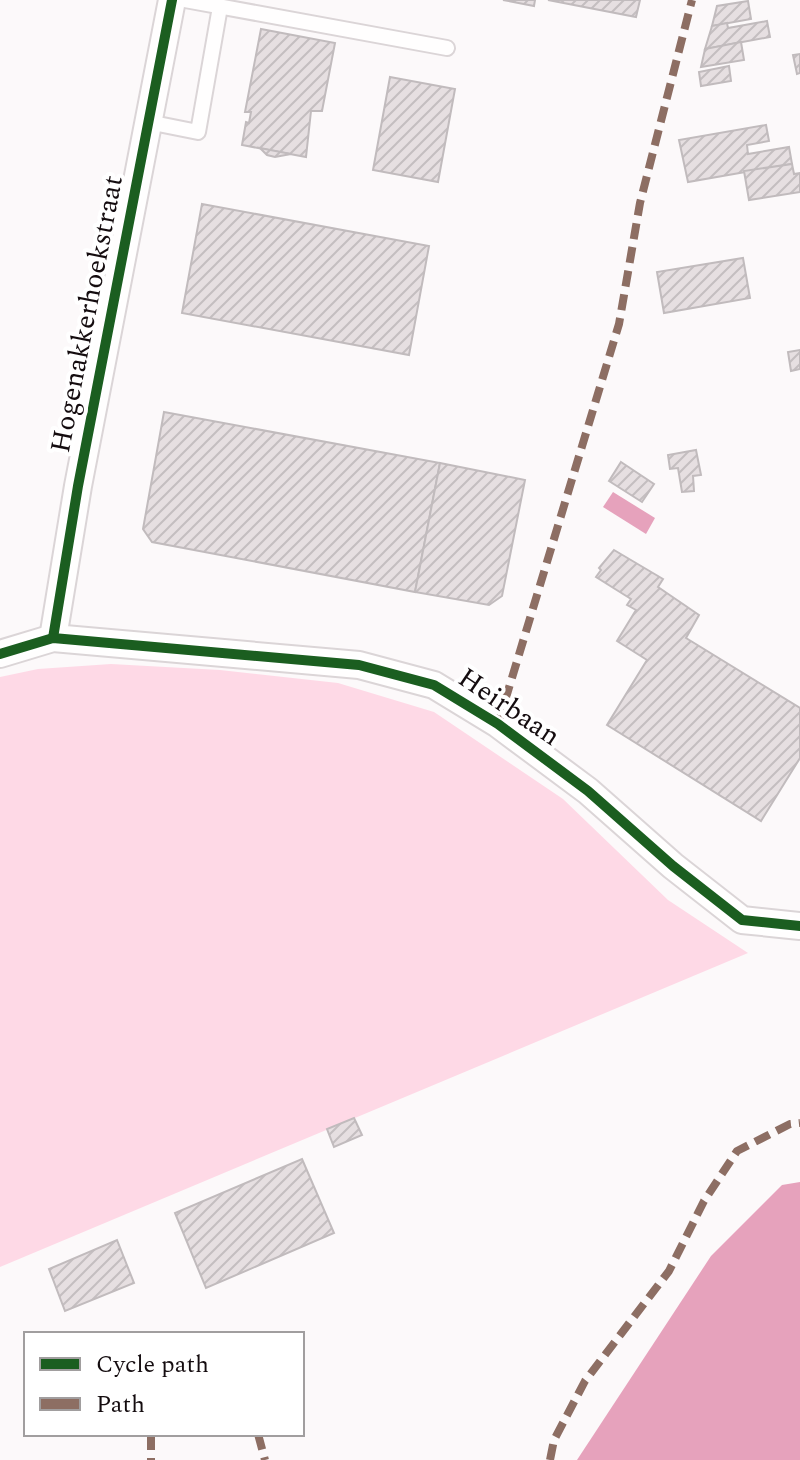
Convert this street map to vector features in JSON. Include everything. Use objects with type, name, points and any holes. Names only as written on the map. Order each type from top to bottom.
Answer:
[{"type":"street","name":"Hogenakkerhoekstraat","points":[[53,638],[78,486],[172,0]]},
{"type":"street","name":"Heirbaan","points":[[0,654],[53,638],[359,665],[434,685],[498,724],[588,791],[673,866],[742,920],[800,926]]},
{"type":"lane","points":[[185,0],[447,48]]},
{"type":"lane","points":[[148,122],[198,132],[220,7]]},
{"type":"shaded area","points":[[613,492],[655,518],[646,534],[603,507]]},
{"type":"shaded area","points":[[111,664],[220,670],[338,683],[434,712],[563,799],[668,900],[748,953],[0,1267],[0,677],[38,669]]},
{"type":"shaded area","points":[[800,1182],[800,1460],[577,1460],[711,1256],[782,1185]]},
{"type":"building","points":[[503,0],[535,0],[534,6]]},
{"type":"building","points":[[548,0],[640,0],[636,17]]},
{"type":"building","points":[[748,1],[751,19],[712,26],[717,6]]},
{"type":"building","points":[[767,21],[770,37],[705,49],[712,26],[727,23],[728,28]]},
{"type":"building","points":[[261,29],[335,43],[322,111],[311,111],[306,157],[242,145],[251,112],[245,112]]},
{"type":"building","points":[[741,42],[744,60],[701,67],[705,49]]},
{"type":"building","points":[[800,54],[800,73],[797,74],[793,55]]},
{"type":"building","points":[[729,66],[731,81],[701,86],[699,72]]},
{"type":"building","points":[[390,77],[455,89],[438,182],[373,170]]},
{"type":"building","points":[[766,125],[769,141],[747,145],[748,154],[789,147],[792,164],[688,182],[679,140]]},
{"type":"building","points":[[260,148],[291,154],[275,157],[267,155]]},
{"type":"building","points":[[792,164],[794,174],[800,173],[800,192],[749,200],[744,171]]},
{"type":"building","points":[[202,204],[429,246],[409,355],[182,313]]},
{"type":"building","points":[[743,258],[750,298],[664,313],[657,272]]},
{"type":"building","points":[[800,350],[800,369],[791,371],[788,352]]},
{"type":"building","points":[[164,412],[440,463],[415,592],[152,542],[143,529]]},
{"type":"building","points":[[696,450],[701,475],[693,476],[694,491],[682,492],[678,468],[670,469],[668,455]]},
{"type":"building","points":[[621,462],[654,484],[642,502],[609,481]]},
{"type":"building","points":[[440,463],[525,480],[502,596],[489,605],[415,592]]},
{"type":"building","points":[[614,550],[663,579],[658,587],[699,615],[686,638],[800,708],[800,758],[761,821],[607,725],[647,660],[617,641],[636,610],[627,605],[631,599],[596,577],[601,570],[599,568]]},
{"type":"building","points":[[354,1118],[362,1135],[334,1147],[327,1129]]},
{"type":"building","points":[[302,1159],[334,1233],[206,1288],[175,1213]]},
{"type":"building","points":[[117,1240],[134,1283],[65,1311],[49,1269]]},
{"type":"marked path","points":[[498,724],[619,324],[640,203],[692,0]]},
{"type":"marked path","points":[[550,1460],[554,1440],[585,1381],[669,1271],[704,1201],[737,1151],[790,1124],[800,1123]]},
{"type":"marked path","points":[[151,1436],[151,1460]]},
{"type":"marked path","points":[[259,1436],[265,1460]]},
{"type":"cycle path","points":[[53,638],[78,486],[172,0]]},
{"type":"cycle path","points":[[0,654],[53,638],[359,665],[434,685],[498,724],[588,791],[673,866],[742,920],[800,926]]}]
